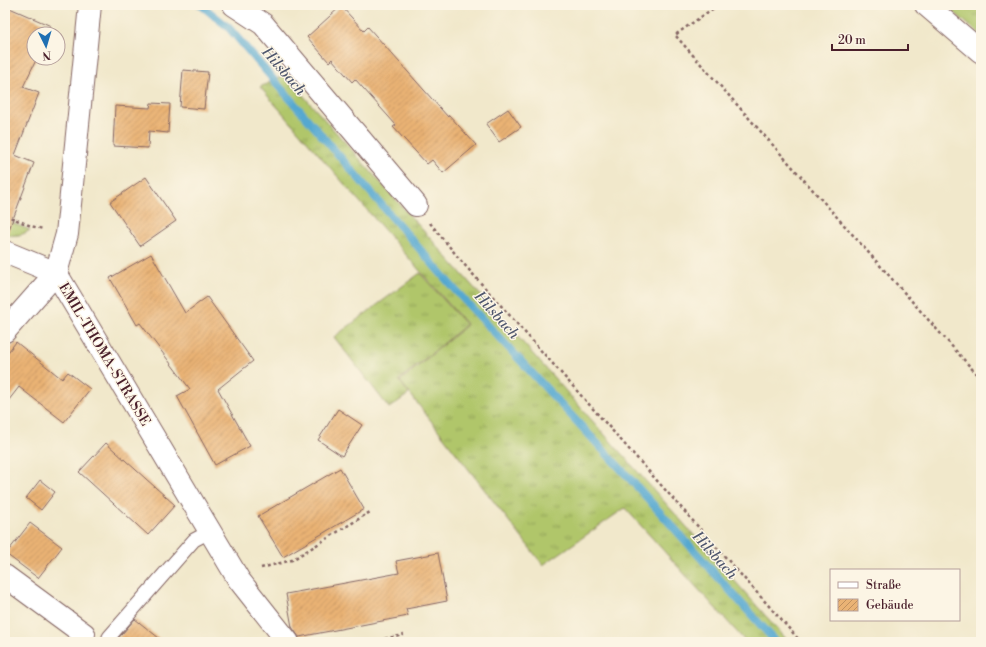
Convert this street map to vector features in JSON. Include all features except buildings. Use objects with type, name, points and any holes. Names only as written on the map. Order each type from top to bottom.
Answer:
[{"type":"street","name":"EMIL-THOMA-STRASSE","points":[[90,5],[67,234],[56,273],[240,580],[288,642]]},
{"type":"street","points":[[234,5],[263,24],[416,205]]},
{"type":"street","points":[[926,5],[981,52]]},
{"type":"street","points":[[5,252],[56,273],[5,331]]},
{"type":"street","points":[[5,576],[84,634]]},
{"type":"lane","points":[[109,636],[194,540],[210,531]]},
{"type":"path","points":[[718,5],[675,35],[981,379]]},
{"type":"path","points":[[416,205],[462,262],[801,642]]},
{"type":"path","points":[[5,215],[31,226],[67,234]]},
{"type":"path","points":[[240,580],[254,570],[292,560],[370,512]]},
{"type":"path","points":[[367,642],[404,635]]},
{"type":"green space","points":[[945,5],[981,5],[981,35]]},
{"type":"green space","points":[[285,75],[789,642],[746,642],[625,508],[543,565],[400,381],[467,325],[260,87]]},
{"type":"green space","points":[[5,220],[30,230],[18,235],[5,235]]},
{"type":"green space","points":[[420,273],[466,325],[399,380],[409,394],[389,408],[334,337]]},
{"type":"waterway","name":"Hilsbach","points":[[201,5],[228,27],[456,291],[632,481],[776,642]]}]
